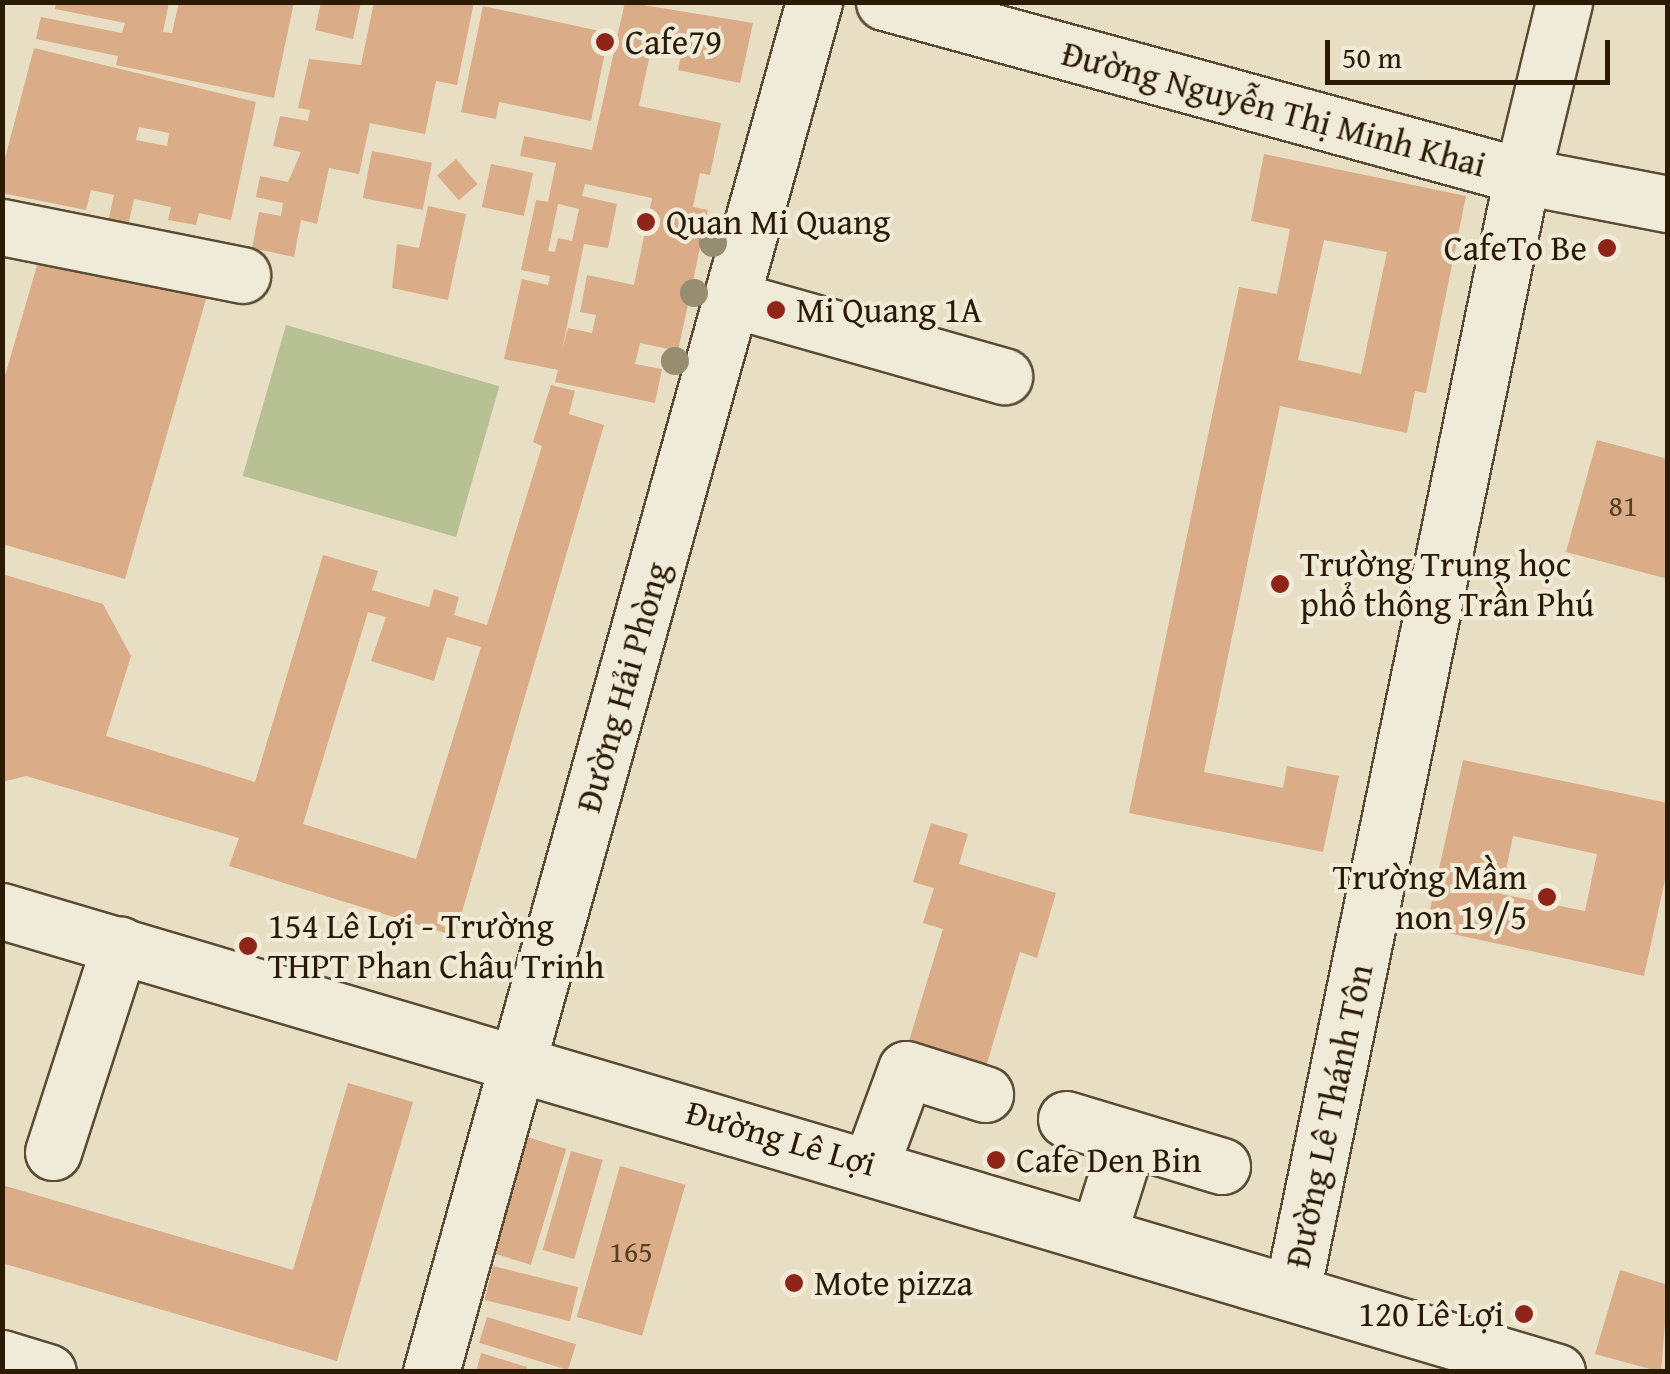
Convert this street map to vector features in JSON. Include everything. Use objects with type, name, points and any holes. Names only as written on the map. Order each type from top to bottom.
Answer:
[{"type":"street","name":"Đường Hải Phòng","points":[[432,1372],[814,2]]},
{"type":"street","name":"Đường Nguyễn Thị Minh Khai","points":[[884,2],[1522,176],[1668,204]]},
{"type":"street","name":"Đường Lê Thánh Tôn","points":[[1292,1292],[1522,176],[1564,2]]},
{"type":"street","points":[[2,227],[242,276]]},
{"type":"street","points":[[731,299],[1004,376]]},
{"type":"street","name":"Đường Lê Lợi","points":[[11,922],[120,945],[219,988],[313,1016],[518,1063],[871,1164],[1557,1372]]},
{"type":"street","points":[[52,1152],[120,945]]},
{"type":"street","points":[[871,1164],[906,1070],[985,1094]]},
{"type":"street","points":[[1066,1119],[1222,1166]]},
{"type":"street","points":[[1098,1234],[1128,1140]]},
{"type":"green space","points":[[286,325],[499,386],[456,537],[243,476]]},
{"type":"building","points":[[56,2],[169,2],[163,32],[172,33],[179,2],[294,2],[274,98],[116,65],[118,56],[36,39],[41,17],[122,33],[125,23],[55,9]]},
{"type":"building","points":[[321,2],[361,2],[353,39],[315,30]]},
{"type":"building","points":[[374,2],[474,2],[457,85],[436,81],[425,134],[370,123],[359,174],[329,168],[317,224],[301,220],[294,257],[252,248],[259,212],[281,216],[283,203],[256,197],[260,176],[288,182],[301,152],[273,146],[280,116],[308,121],[310,110],[298,108],[309,59],[361,65]]},
{"type":"building","points":[[625,2],[753,23],[740,83],[678,70],[683,46],[653,40],[639,106],[721,123],[710,175],[700,173],[693,207],[708,210],[678,351],[640,343],[635,364],[662,369],[655,403],[555,382],[558,370],[504,359],[522,279],[548,285],[550,276],[521,270],[536,200],[548,202],[556,163],[520,156],[524,136],[592,150]],"holes":[[[585,184],[652,198],[634,285],[587,275],[580,312],[596,315],[592,333],[568,328],[562,350],[584,244],[608,248],[617,204],[582,196]],[[558,204],[579,209],[572,241],[558,238],[555,252],[548,251]]]},
{"type":"building","points":[[483,6],[609,33],[591,121],[499,102],[496,119],[461,112]]},
{"type":"building","points":[[34,48],[256,102],[231,220],[199,213],[196,225],[168,220],[171,207],[134,199],[126,235],[106,231],[114,195],[91,190],[86,210],[2,193],[4,162]],"holes":[[[139,127],[169,133],[167,146],[136,140]]]},
{"type":"building","points":[[372,151],[432,163],[423,210],[363,198]]},
{"type":"building","points":[[1264,154],[1466,196],[1426,393],[1415,391],[1407,433],[1280,406],[1204,772],[1283,788],[1287,766],[1339,776],[1323,852],[1129,813],[1239,287],[1277,294],[1290,229],[1251,221]],"holes":[[[1324,240],[1387,252],[1361,374],[1298,360]]]},
{"type":"building","points":[[456,159],[478,184],[459,200],[437,175]]},
{"type":"building","points":[[491,164],[533,173],[524,216],[482,207]]},
{"type":"building","points":[[428,206],[466,214],[448,300],[392,288],[397,244],[419,248]]},
{"type":"building","points":[[43,245],[208,292],[125,579],[2,544],[2,386]]},
{"type":"building","points":[[551,385],[575,391],[569,414],[604,425],[455,936],[229,866],[239,838],[26,776],[2,782],[2,574],[103,604],[131,656],[106,736],[255,782],[323,555],[378,571],[372,590],[429,607],[434,589],[459,597],[454,615],[487,625],[542,446],[533,442]],"holes":[[[368,612],[386,617],[371,661],[434,681],[447,637],[481,647],[416,859],[303,824]]]},
{"type":"building","points":[[1597,440],[1668,459],[1668,579],[1566,552]]},
{"type":"building","name":"Trường Mầm non 19/5","points":[[1463,760],[1668,803],[1668,866],[1644,976],[1426,928]],"holes":[[[1513,836],[1597,854],[1585,911],[1501,894]]]},
{"type":"building","points":[[931,823],[968,834],[959,864],[1056,893],[1037,958],[1020,952],[980,1087],[902,1064],[943,929],[923,923],[934,888],[913,882]]},
{"type":"building","points":[[348,1083],[413,1102],[337,1361],[2,1263],[2,1185],[293,1270]]},
{"type":"building","points":[[527,1137],[566,1149],[531,1265],[492,1253]]},
{"type":"building","points":[[571,1151],[603,1160],[574,1259],[543,1250]]},
{"type":"building","points":[[620,1166],[685,1185],[642,1336],[577,1317]]},
{"type":"building","points":[[493,1266],[578,1287],[570,1321],[485,1300]]},
{"type":"building","points":[[1620,1270],[1668,1285],[1661,1372],[1595,1354]]},
{"type":"building","points":[[487,1317],[576,1344],[568,1370],[479,1343]]},
{"type":"building","points":[[481,1353],[527,1367],[526,1372],[476,1372]]},
{"type":"place","name":"Cafe79","points":[[605,42]]},
{"type":"place","name":"Quan Mi Quang","points":[[646,222]]},
{"type":"place","name":"CafeTo Be","points":[[1607,248]]},
{"type":"place","name":"Mi Quang 1A","points":[[776,310]]},
{"type":"place","name":"Trường Trung học phổ thông Trần Phú","points":[[1280,584]]},
{"type":"place","name":"Trường Mầm non 19/5","points":[[1547,897]]},
{"type":"place","name":"154 Lê Lợi - Trường THPT Phan Châu Trinh","points":[[248,946]]},
{"type":"place","name":"Cafe Den Bin","points":[[996,1160]]},
{"type":"place","name":"Mote pizza","points":[[794,1283]]},
{"type":"place","name":"120 Lê Lợi","points":[[1524,1314]]}]
